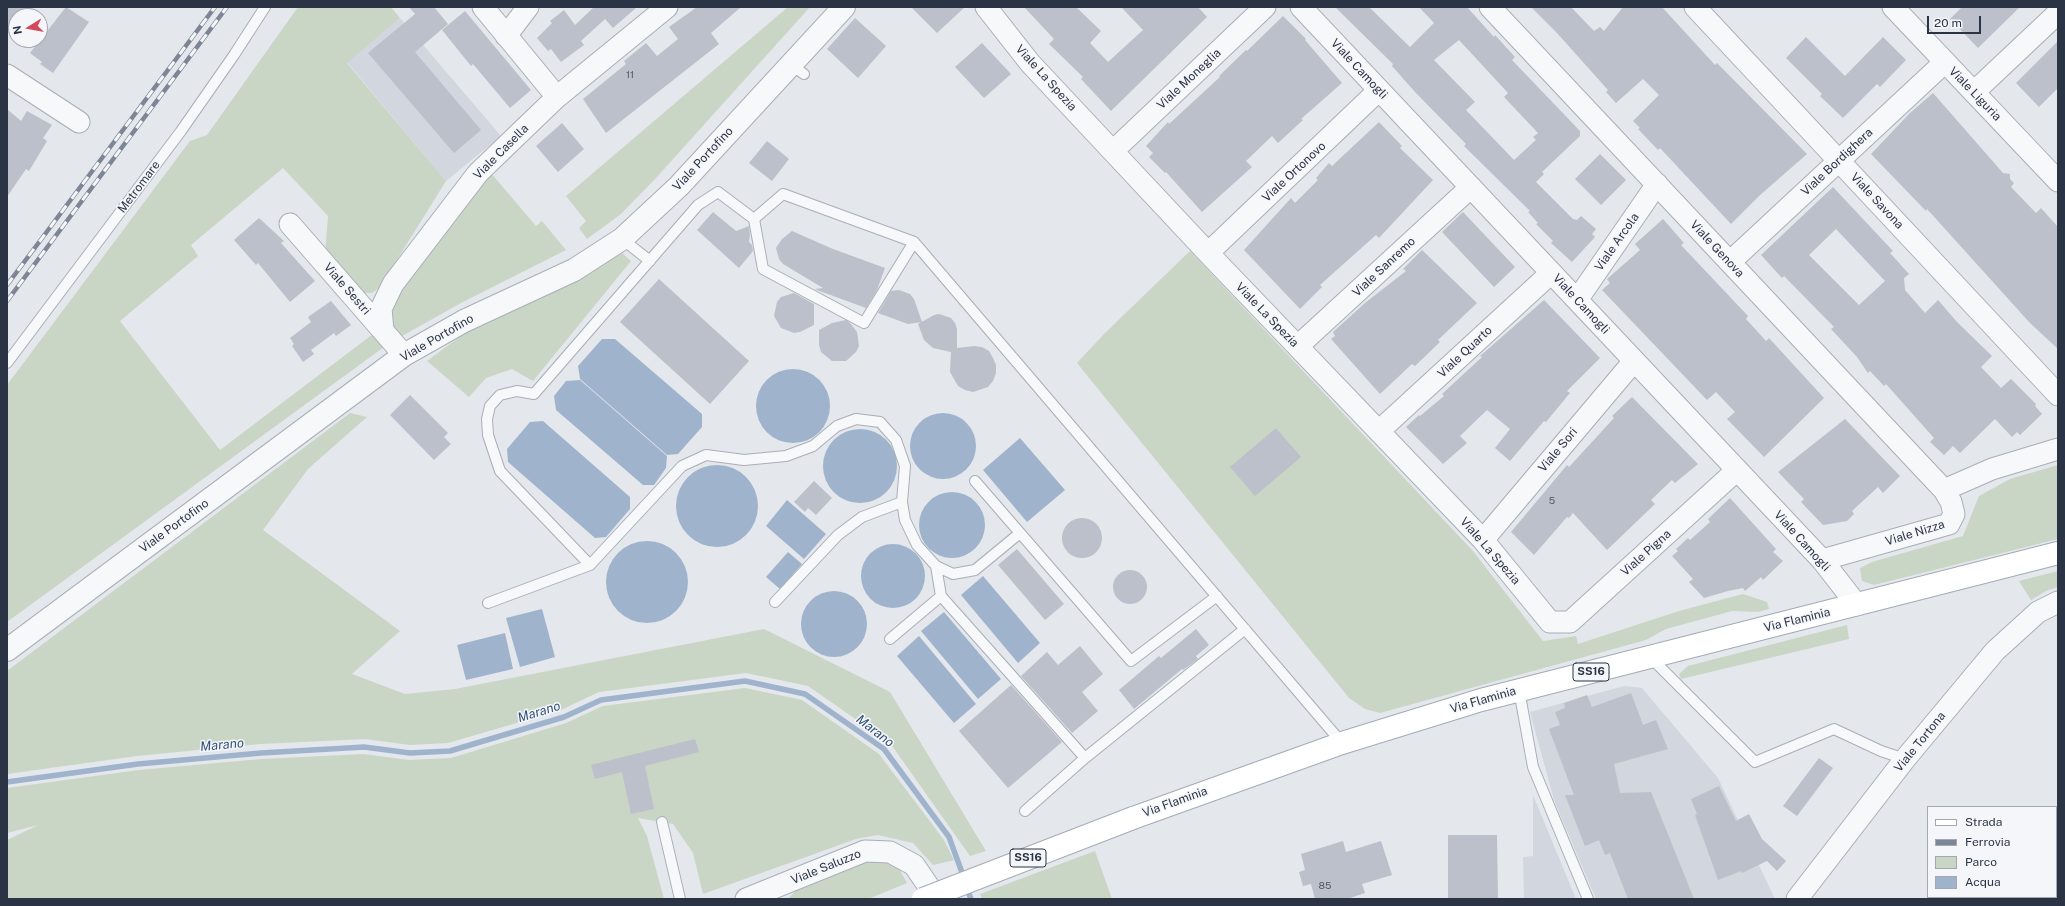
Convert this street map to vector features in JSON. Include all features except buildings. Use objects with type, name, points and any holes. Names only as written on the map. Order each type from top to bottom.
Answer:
[{"type":"main road","name":"Via Flaminia","points":[[923,899],[1133,818],[1342,742],[1481,700],[1857,606],[2058,553]]},
{"type":"street","points":[[483,7],[557,97]]},
{"type":"street","points":[[506,36],[528,7]]},
{"type":"street","name":"Viale Casella","points":[[383,330],[381,309],[398,278],[478,173],[557,97],[667,7]]},
{"type":"street","name":"Viale Portofino","points":[[7,650],[404,355],[464,321],[574,270],[622,239],[679,186],[798,69],[844,7]]},
{"type":"street","name":"Viale Moneglia","points":[[1113,151],[1265,7]]},
{"type":"street","name":"Viale Camogli","points":[[1301,7],[1822,560],[1857,606]]},
{"type":"street","name":"Viale Genova","points":[[1490,7],[1944,490]]},
{"type":"street","name":"Viale Savona","points":[[1695,7],[2058,395]]},
{"type":"street","name":"Viale Liguria","points":[[1893,7],[2058,181]]},
{"type":"street","name":"Viale La Spezia","points":[[991,9],[1030,63],[1113,151],[1177,229],[1208,253],[1379,431],[1482,540],[1550,622]]},
{"type":"street","points":[[1974,92],[2058,13]]},
{"type":"street","name":"Viale Bordighera","points":[[1730,262],[1945,62]]},
{"type":"street","points":[[7,75],[79,122]]},
{"type":"street","name":"Viale Ortonovo","points":[[1208,253],[1379,90]]},
{"type":"street","name":"Viale Arcola","points":[[1577,300],[1656,184]]},
{"type":"street","name":"Viale Sanremo","points":[[1298,346],[1470,187]]},
{"type":"street","name":"Viale Sestri","points":[[290,224],[404,355]]},
{"type":"street","name":"Viale Quarto","points":[[1379,431],[1551,273]]},
{"type":"street","name":"Viale Sori","points":[[1482,540],[1634,360]]},
{"type":"street","points":[[1944,490],[1992,469],[2058,449]]},
{"type":"street","name":"Viale Pigna","points":[[1550,622],[1570,622],[1737,470]]},
{"type":"street","name":"Viale Nizza","points":[[1822,560],[1949,524],[1954,514],[1951,502],[1944,490]]},
{"type":"street","name":"Viale Tortona","points":[[1797,899],[1905,759],[1995,651],[2038,612],[2058,602]]},
{"type":"street","name":"Viale Saluzzo","points":[[746,899],[864,851],[890,852],[914,865],[929,887],[933,899]]},
{"type":"lane","name":"Metromare","points":[[7,363],[181,131],[234,55],[265,7]]},
{"type":"lane","points":[[590,565],[500,471],[488,435],[487,419],[490,406],[500,395],[517,391],[534,394],[698,205],[718,192],[754,219],[763,269],[864,323],[914,242]]},
{"type":"lane","points":[[754,219],[783,194],[914,242],[1342,742]]},
{"type":"lane","points":[[622,239],[650,261]]},
{"type":"lane","points":[[488,603],[590,565],[682,466],[706,455],[744,460],[786,456],[813,446],[837,426],[856,419],[880,422],[896,440],[905,466],[902,502],[905,520],[917,545],[936,566],[954,574],[975,570],[1020,533]]},
{"type":"lane","points":[[975,481],[1131,661],[1217,596]]},
{"type":"lane","points":[[775,602],[838,535],[862,517],[902,502]]},
{"type":"lane","points":[[936,566],[941,596],[1085,758]]},
{"type":"lane","points":[[890,639],[941,596]]},
{"type":"lane","points":[[1026,811],[1085,758],[1245,629]]},
{"type":"lane","points":[[1650,657],[1755,762],[1834,729],[1880,751],[1905,759]]},
{"type":"lane","points":[[1519,690],[1533,767],[1588,899]]},
{"type":"lane","points":[[662,822],[680,899]]},
{"type":"shaded area","points":[[400,18],[501,136],[446,181],[347,62]]},
{"type":"shaded area","points":[[1624,686],[1642,688],[1718,778],[1775,899],[1596,899],[1554,800],[1530,712]]},
{"type":"shaded area","points":[[1533,795],[1576,899],[1524,899],[1523,857],[1533,856]]},
{"type":"green space","points":[[298,7],[391,7],[400,18],[347,63],[446,181],[380,287],[372,293],[363,293],[325,253],[328,216],[283,168],[191,245],[198,256],[120,321],[220,450],[373,334],[384,347],[7,622],[7,385],[190,141],[207,135]]},
{"type":"green space","points":[[788,7],[810,7],[656,178],[621,214],[587,239],[579,228],[586,221],[566,196]]},
{"type":"green space","points":[[491,173],[536,226],[542,221],[566,250],[461,303],[402,336],[394,328],[389,310],[400,288]]},
{"type":"green space","points":[[1190,251],[1473,551],[1543,641],[1576,636],[1578,644],[1679,611],[1743,594],[1767,602],[1769,609],[1758,612],[1732,611],[1666,629],[1646,640],[1380,713],[1365,709],[1349,698],[1077,363],[1105,333]]},
{"type":"green space","points":[[622,253],[631,261],[533,381],[512,369],[486,378],[469,397],[427,361],[469,330],[579,280]]},
{"type":"green space","points":[[350,413],[367,417],[308,469],[263,530],[400,631],[352,674],[405,694],[455,689],[764,629],[890,692],[986,851],[970,856],[890,743],[808,686],[746,673],[599,692],[561,710],[448,743],[410,745],[365,739],[260,744],[137,756],[7,774],[7,671]]},
{"type":"green space","points":[[2058,465],[2058,539],[1874,585],[1862,581],[1860,568],[1872,562],[1963,536],[1979,496],[2010,479]]},
{"type":"green space","points":[[2058,571],[2058,587],[2046,591],[2031,600],[2019,581]]},
{"type":"green space","points":[[1847,625],[1849,639],[1681,679],[1679,674],[1688,666]]},
{"type":"green space","points":[[745,688],[802,700],[879,754],[944,840],[954,860],[933,865],[913,843],[878,835],[856,839],[703,894],[693,853],[673,824],[638,818],[647,836],[664,899],[7,899],[7,840],[38,825],[7,833],[7,788],[139,770],[261,759],[364,754],[409,760],[451,758],[566,723],[603,706]]},
{"type":"green space","points":[[1095,851],[1112,899],[982,899],[980,894]]},
{"type":"green space","points":[[868,860],[884,860],[897,865],[907,883],[868,899],[788,899],[797,889]]},
{"type":"water","points":[[602,339],[615,339],[702,414],[702,427],[678,454],[667,455],[580,379],[578,366]]},
{"type":"water","points":[[793,369],[807,372],[819,380],[827,392],[830,406],[827,420],[819,432],[807,440],[793,443],[779,440],[767,432],[759,420],[756,406],[759,392],[767,380],[779,372]]},
{"type":"water","points":[[580,380],[667,456],[666,468],[654,485],[643,485],[556,410],[554,396],[566,381]]},
{"type":"water","points":[[943,413],[955,416],[966,423],[973,434],[976,446],[973,458],[966,469],[955,476],[943,479],[931,476],[920,469],[913,458],[910,446],[913,434],[920,423],[931,416]]},
{"type":"water","points":[[543,421],[630,497],[630,509],[606,537],[595,538],[508,462],[507,449],[530,422]]},
{"type":"water","points":[[860,429],[874,432],[886,440],[894,452],[897,466],[894,480],[886,492],[874,500],[860,503],[846,500],[834,492],[826,480],[823,466],[826,452],[834,440],[846,432]]},
{"type":"water","points":[[1020,438],[1065,490],[1027,522],[983,470]]},
{"type":"water","points":[[717,465],[733,468],[746,477],[755,490],[758,506],[755,522],[746,535],[733,544],[717,547],[701,544],[688,535],[679,522],[676,506],[679,490],[688,477],[701,468]]},
{"type":"water","points":[[952,492],[964,495],[975,502],[982,513],[985,525],[982,537],[975,548],[964,555],[952,558],[940,555],[929,548],[922,537],[919,525],[922,513],[929,502],[940,495]]},
{"type":"water","points":[[787,500],[826,534],[804,559],[766,526]]},
{"type":"water","points":[[647,541],[663,544],[676,553],[685,566],[688,582],[685,598],[676,611],[663,620],[647,623],[631,620],[618,611],[609,598],[606,582],[609,566],[618,553],[631,544]]},
{"type":"water","points":[[887,544],[899,544],[916,553],[923,564],[925,576],[923,588],[916,599],[899,608],[887,608],[875,603],[866,594],[861,582],[861,570],[866,558],[875,549]]},
{"type":"water","points":[[788,552],[802,564],[780,589],[766,577]]},
{"type":"water","points":[[983,576],[1040,643],[1018,663],[961,595]]},
{"type":"water","points":[[834,591],[846,594],[857,601],[864,612],[867,624],[864,636],[857,647],[846,654],[834,657],[822,654],[811,647],[804,636],[801,624],[804,612],[811,601],[822,594]]},
{"type":"water","points":[[542,609],[555,657],[520,667],[506,618]]},
{"type":"water","points":[[944,612],[1001,679],[978,699],[921,631]]},
{"type":"water","points":[[505,633],[513,669],[466,680],[457,645]]},
{"type":"water","points":[[919,636],[976,704],[954,723],[897,656]]},
{"type":"waterway","name":"Marano","points":[[7,782],[138,764],[261,753],[364,747],[410,753],[450,751],[564,717],[601,700],[745,681],[805,694],[884,749],[949,837],[964,878]]},
{"type":"waterway","name":"Marano","points":[[966,886],[971,899]]},
{"type":"railway","points":[[7,285],[215,7]]},
{"type":"railway","points":[[7,301],[227,7]]}]
